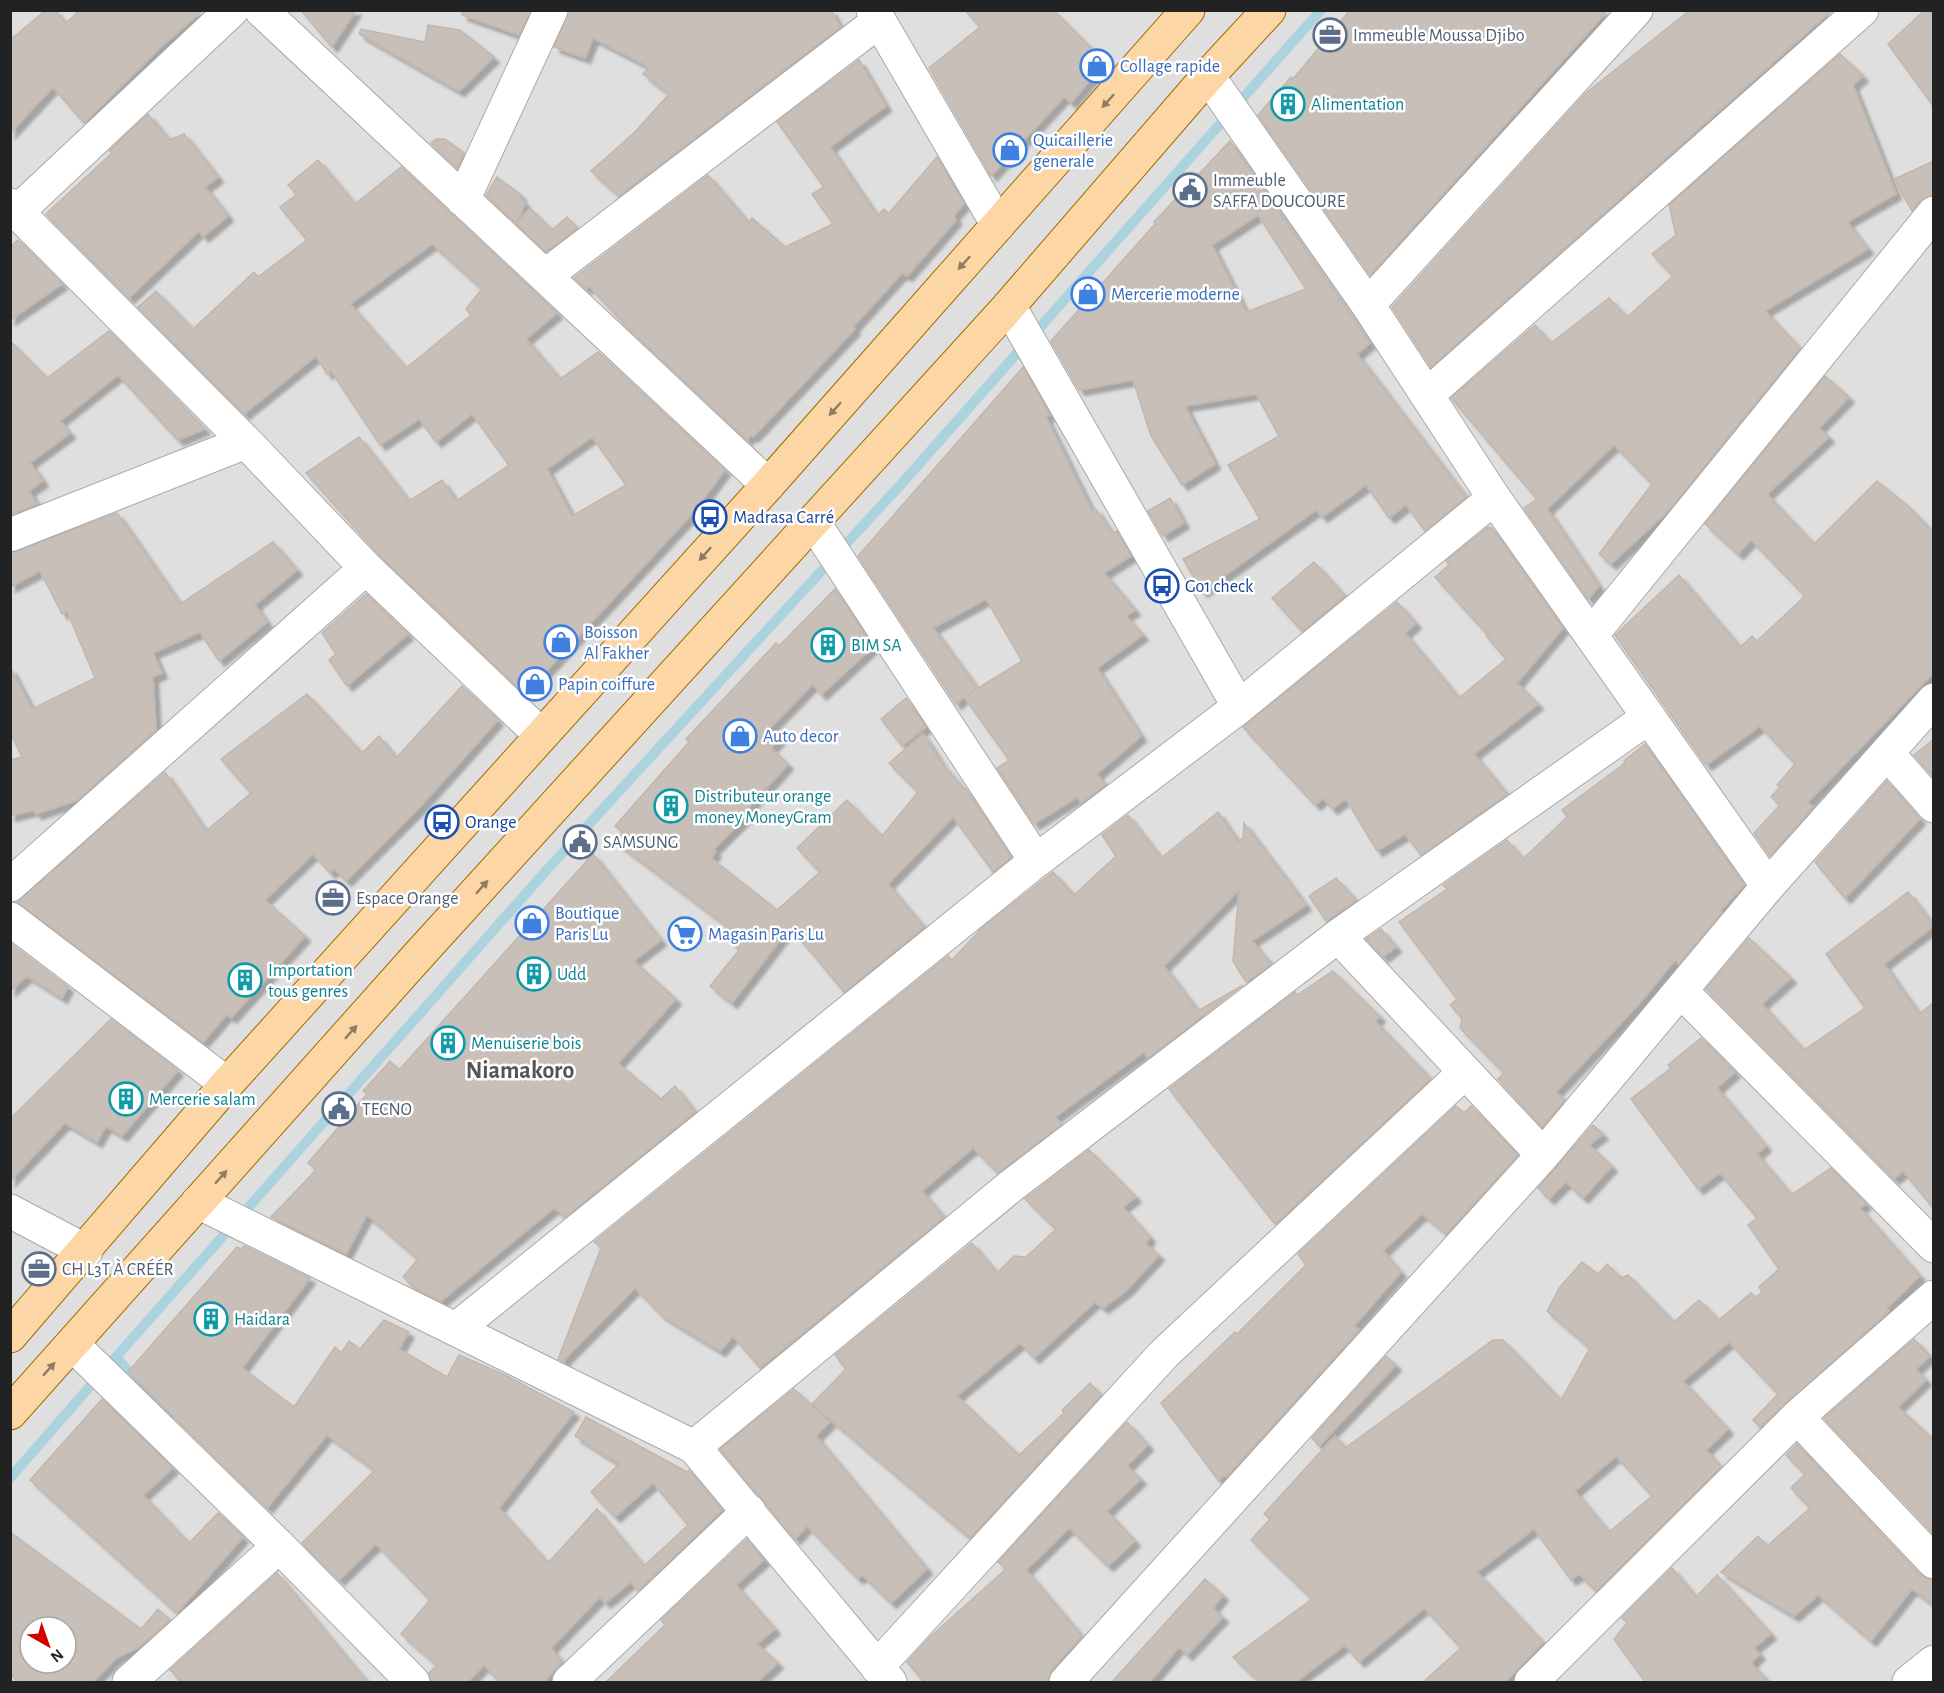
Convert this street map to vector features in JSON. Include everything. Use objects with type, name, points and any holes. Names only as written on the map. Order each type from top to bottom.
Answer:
[{"type":"main road","points":[[10,1413],[417,957],[1009,306],[1208,76],[1269,10]]},
{"type":"main road","points":[[10,1336],[86,1251],[227,1084],[768,485],[998,225],[1176,16]]},
{"type":"street","points":[[232,10],[14,208],[246,442],[366,568],[541,735]]},
{"type":"street","points":[[261,10],[768,485]]},
{"type":"street","points":[[463,200],[551,10]]},
{"type":"street","points":[[1368,305],[1636,10]]},
{"type":"street","points":[[1427,395],[1862,10]]},
{"type":"street","points":[[545,276],[876,16],[998,225]]},
{"type":"street","points":[[1208,76],[1368,305],[1494,498],[1768,886]]},
{"type":"street","points":[[1592,634],[1934,213]]},
{"type":"street","points":[[1009,306],[1239,706]]},
{"type":"street","points":[[10,535],[246,442]]},
{"type":"street","points":[[456,1329],[1036,861],[1239,706],[1494,498]]},
{"type":"street","points":[[814,523],[1036,861]]},
{"type":"street","points":[[10,885],[366,568]]},
{"type":"street","points":[[1066,1683],[1543,1155],[1768,886],[1934,700]]},
{"type":"street","points":[[694,1447],[1011,1186],[1338,936],[1649,717]]},
{"type":"street","points":[[1887,753],[1934,806]]},
{"type":"street","points":[[10,919],[227,1084]]},
{"type":"street","points":[[1338,936],[1543,1155]]},
{"type":"street","points":[[1681,991],[1934,1246]]},
{"type":"street","points":[[198,1203],[694,1447],[883,1675],[1164,1354],[1465,1072]]},
{"type":"street","points":[[10,1211],[86,1251]]},
{"type":"street","points":[[1531,1683],[1797,1417],[1934,1297]]},
{"type":"street","points":[[72,1344],[279,1546],[413,1683]]},
{"type":"street","points":[[1797,1417],[1934,1562]]},
{"type":"street","points":[[569,1683],[749,1511]]},
{"type":"street","points":[[129,1683],[279,1546]]},
{"type":"street","points":[[1909,1683],[1934,1662]]},
{"type":"shaded area","points":[[11,11],[1933,11],[1933,1682],[11,1682]]},
{"type":"building","points":[[46,10],[55,10],[66,23],[80,10],[203,10],[160,48],[84,123],[53,87],[10,133],[10,40]]},
{"type":"building","points":[[301,10],[356,10],[332,47]]},
{"type":"building","points":[[463,10],[530,10],[519,35],[462,15]]},
{"type":"building","points":[[569,10],[831,10],[840,27],[619,196],[591,171],[635,132],[669,94],[643,74],[649,67],[593,38],[585,58],[554,47]]},
{"type":"building","points":[[965,10],[1053,10],[1105,62],[1071,103],[1064,97],[991,176],[929,68],[980,27]]},
{"type":"building","points":[[1350,10],[1608,10],[1370,275],[1258,115],[1291,77],[1293,79]]},
{"type":"building","points":[[1690,10],[1832,10],[1431,367],[1392,307],[1586,93]]},
{"type":"building","points":[[1925,10],[1934,10],[1934,107],[1888,44]]},
{"type":"building","points":[[428,25],[460,30],[494,57],[459,91],[359,34],[361,29],[425,42]]},
{"type":"building","points":[[1840,54],[1863,76],[1853,85],[1896,194],[1847,222],[1868,249],[1765,311],[1800,348],[1670,509],[1611,564],[1599,554],[1652,484],[1614,445],[1547,509],[1599,586],[1588,599],[1524,508],[1537,499],[1451,398],[1535,325],[1551,343],[1609,298],[1627,317],[1673,276],[1652,254],[1676,235],[1669,205]]},
{"type":"building","points":[[859,60],[886,106],[830,147],[877,216],[884,209],[889,213],[937,157],[964,204],[954,215],[956,220],[907,276],[902,273],[853,327],[855,329],[753,437],[751,435],[747,440],[627,327],[589,286],[586,289],[574,278],[708,175],[749,223],[752,218],[785,247],[833,224],[812,194],[824,187],[777,122]]},
{"type":"building","points":[[148,114],[169,140],[184,134],[218,177],[205,187],[228,216],[203,237],[199,231],[129,298],[46,214],[112,153],[109,151]]},
{"type":"building","points":[[436,139],[445,139],[464,153],[457,168],[431,143]]},
{"type":"building","points":[[1230,141],[1370,343],[1357,354],[1466,497],[1425,531],[1406,505],[1389,518],[1366,485],[1322,517],[1316,510],[1202,592],[1183,559],[1260,519],[1228,465],[1279,436],[1256,394],[1185,406],[1215,464],[1182,485],[1151,436],[1133,380],[1079,390],[1051,341],[1155,224],[1154,222]],"holes":[[[1258,215],[1306,289],[1246,312],[1212,245]]]},
{"type":"building","points":[[318,160],[355,204],[401,167],[557,313],[526,339],[560,379],[598,352],[725,470],[692,514],[525,694],[379,555],[306,473],[359,437],[409,501],[442,480],[456,501],[509,465],[472,414],[436,442],[419,419],[380,445],[331,371],[327,374],[316,356],[244,414],[138,307],[156,291],[193,329],[254,272],[258,277],[307,240],[280,207],[297,194],[288,185]],"holes":[[[432,244],[482,289],[466,309],[471,315],[406,368],[350,304]],[[592,437],[626,485],[572,516],[547,469]]]},
{"type":"building","points":[[1934,161],[1934,195],[1920,201],[1912,211],[1894,179]]},
{"type":"building","points":[[497,177],[521,195],[520,198],[525,203],[517,222],[530,208],[552,230],[567,217],[577,228],[546,252],[486,195]]},
{"type":"building","points":[[18,240],[62,284],[10,320],[10,247]]},
{"type":"building","points":[[109,331],[205,429],[178,440],[118,375],[60,421],[70,433],[30,463],[43,481],[29,491],[37,504],[10,515],[10,341],[47,378]]},
{"type":"building","points":[[1023,367],[1050,415],[1046,417],[1092,511],[1096,509],[1112,534],[1117,531],[1131,556],[1104,573],[1135,610],[1126,616],[1143,635],[1097,668],[1141,736],[1097,774],[1105,785],[1081,803],[1077,797],[1034,824],[997,768],[1009,760],[964,697],[956,704],[858,556]],"holes":[[[986,599],[1022,661],[970,693],[977,688],[933,628]]]},
{"type":"building","points":[[1825,376],[1849,397],[1819,428],[1829,437],[1767,494],[1814,544],[1877,481],[1908,506],[1934,533],[1934,672],[1808,802],[1813,807],[1770,856],[1754,833],[1780,805],[1771,797],[1780,787],[1777,785],[1795,764],[1760,726],[1706,765],[1615,635],[1679,575],[1740,647],[1752,636],[1757,641],[1805,596],[1751,540],[1738,554],[1705,524]]},
{"type":"building","points":[[1170,498],[1184,523],[1163,536],[1148,511]]},
{"type":"building","points":[[117,513],[180,604],[273,542],[297,570],[255,605],[267,622],[219,661],[200,632],[153,653],[162,673],[153,677],[156,730],[78,800],[36,814],[34,810],[10,816],[10,760],[22,757],[10,732],[10,667],[32,709],[95,678],[67,611],[62,614],[40,571],[10,587],[10,553]]},
{"type":"building","points":[[1488,527],[1492,528],[1563,628],[1517,683],[1538,704],[1474,754],[1507,794],[1421,855],[1405,834],[1377,851],[1346,799],[1332,809],[1323,798],[1315,805],[1243,727],[1397,602],[1416,623],[1405,633],[1459,698],[1506,659],[1486,636],[1488,635],[1435,577],[1449,565],[1446,561]]},
{"type":"building","points":[[1314,562],[1345,596],[1302,631],[1272,598]]},
{"type":"building","points":[[835,589],[873,647],[821,695],[813,684],[769,729],[779,740],[771,748],[788,764],[745,812],[748,815],[713,850],[716,852],[711,858],[777,910],[820,872],[797,848],[847,800],[882,836],[918,792],[889,763],[923,734],[942,764],[966,789],[1011,857],[993,872],[953,817],[888,884],[924,927],[844,992],[790,927],[732,1003],[710,986],[739,950],[735,947],[743,938],[613,840],[623,833],[615,826],[689,742],[686,739],[776,643],[779,646]]},
{"type":"building","points":[[366,594],[408,634],[347,686],[329,660],[336,654],[322,633]]},
{"type":"building","points":[[462,686],[498,720],[419,808],[346,881],[334,869],[330,873],[313,854],[265,900],[305,936],[231,1018],[227,1014],[203,1042],[17,902],[165,772],[206,831],[251,793],[221,759],[307,694],[362,753],[379,736],[396,758]]},
{"type":"building","points":[[906,698],[926,727],[902,746],[881,719]]},
{"type":"building","points":[[1934,739],[1934,777],[1914,755]]},
{"type":"building","points":[[1645,744],[1744,885],[1720,911],[1722,912],[1679,964],[1675,960],[1639,1004],[1556,1092],[1565,1100],[1542,1127],[1498,1079],[1504,1073],[1460,1028],[1462,1018],[1450,1005],[1457,999],[1399,922],[1447,889],[1443,885],[1507,840],[1523,859],[1567,817],[1562,810],[1625,763],[1624,761]]},
{"type":"building","points":[[1887,781],[1920,819],[1845,898],[1815,862]]},
{"type":"building","points":[[1218,812],[1238,842],[1243,838],[1244,823],[1306,905],[1252,941],[1271,964],[1246,982],[1233,961],[1239,890],[1164,966],[1198,1011],[1243,985],[1148,1058],[1144,1052],[1055,1117],[1062,1124],[998,1173],[973,1148],[922,1191],[944,1217],[760,1368],[733,1336],[720,1351],[661,1315],[635,1288],[563,1361],[558,1359],[601,1248],[594,1242],[948,956],[952,960],[982,928],[1053,872],[1074,895],[1116,856],[1102,835],[1128,815],[1161,858]]},
{"type":"building","points":[[593,854],[661,940],[634,961],[676,999],[618,1063],[661,1099],[675,1086],[695,1112],[565,1217],[554,1208],[441,1301],[414,1288],[403,1277],[418,1259],[367,1215],[346,1254],[271,1217],[316,1170],[308,1163],[367,1094],[363,1091],[390,1061],[399,1070]]},
{"type":"building","points":[[1336,878],[1356,900],[1326,921],[1309,896]]},
{"type":"building","points":[[1908,892],[1934,926],[1884,964],[1919,1014],[1934,1002],[1934,1209],[1903,1171],[1894,1179],[1706,989],[1749,938],[1791,978],[1762,1004],[1804,1050],[1865,1008],[1826,954]]},
{"type":"building","points":[[1381,929],[1396,947],[1383,957],[1366,939]]},
{"type":"building","points":[[10,943],[68,987],[62,998],[27,976],[10,991]]},
{"type":"building","points":[[1333,971],[1380,1017],[1375,1021],[1431,1079],[1275,1224],[1169,1089],[1295,992],[1297,995]]},
{"type":"building","points":[[111,1019],[178,1070],[122,1136],[106,1126],[97,1142],[65,1123],[10,1181],[10,1119]]},
{"type":"building","points":[[1701,1038],[1735,1072],[1717,1088],[1766,1146],[1757,1154],[1791,1195],[1831,1168],[1866,1204],[1860,1208],[1920,1276],[1887,1308],[1889,1311],[1760,1427],[1753,1420],[1778,1394],[1729,1342],[1683,1381],[1728,1429],[1706,1450],[1721,1467],[1596,1591],[1579,1574],[1571,1580],[1534,1529],[1477,1572],[1543,1642],[1504,1683],[1422,1683],[1461,1648],[1424,1608],[1359,1662],[1345,1645],[1294,1683],[1261,1683],[1233,1657],[1312,1599],[1251,1540],[1270,1519],[1264,1514],[1335,1436],[1345,1448],[1493,1340],[1503,1340],[1561,1400],[1590,1348],[1547,1311],[1560,1287],[1582,1262],[1598,1274],[1607,1264],[1621,1278],[1628,1275],[1674,1322],[1699,1300],[1719,1320],[1751,1293],[1756,1297],[1762,1292],[1759,1287],[1779,1269],[1748,1225],[1757,1218],[1720,1173],[1698,1189],[1631,1099],[1671,1068],[1668,1065]],"holes":[[[1616,1456],[1652,1496],[1609,1532],[1575,1491]]]},
{"type":"building","points":[[1456,1106],[1464,1113],[1471,1106],[1518,1155],[1446,1234],[1422,1214],[1383,1251],[1401,1272],[1354,1326],[1359,1330],[1226,1477],[1224,1475],[1219,1481],[1161,1403],[1235,1332],[1237,1334],[1306,1265],[1298,1254]]},
{"type":"building","points":[[1593,1125],[1603,1134],[1589,1145],[1612,1166],[1583,1198],[1566,1182],[1549,1199],[1538,1188]]},
{"type":"building","points":[[1089,1150],[1136,1197],[1123,1207],[1150,1237],[1146,1244],[1159,1255],[1127,1290],[1103,1308],[1095,1302],[1034,1358],[1020,1343],[957,1396],[1019,1455],[1064,1413],[1062,1410],[1090,1383],[1101,1395],[970,1538],[812,1404],[846,1369],[835,1355],[972,1243],[997,1273],[1014,1256],[1026,1257],[1056,1229],[1025,1199]]},
{"type":"building","points":[[244,1246],[310,1278],[242,1368],[294,1407],[335,1347],[341,1353],[349,1341],[360,1349],[384,1320],[409,1332],[399,1349],[447,1377],[459,1355],[505,1375],[574,1412],[499,1508],[548,1563],[597,1509],[644,1566],[688,1525],[653,1483],[615,1517],[591,1492],[619,1464],[575,1436],[586,1417],[687,1472],[689,1470],[722,1510],[638,1591],[631,1582],[605,1603],[600,1597],[551,1648],[562,1662],[543,1683],[500,1683],[484,1665],[467,1683],[431,1683],[429,1673],[437,1665],[401,1634],[430,1600],[376,1544],[339,1580],[302,1543],[375,1470],[327,1435],[267,1508],[128,1372],[237,1247],[241,1249]]},
{"type":"building","points":[[1914,1339],[1930,1356],[1916,1369],[1926,1380],[1898,1407],[1934,1440],[1934,1534],[1824,1418]]},
{"type":"building","points":[[1386,1356],[1396,1365],[1319,1446],[1312,1438]]},
{"type":"building","points":[[794,1389],[830,1422],[816,1436],[927,1569],[891,1603],[862,1575],[858,1579],[807,1526],[795,1539],[720,1449]]},
{"type":"building","points":[[102,1399],[173,1468],[143,1495],[189,1543],[218,1513],[243,1537],[177,1613],[30,1480]]},
{"type":"building","points":[[1127,1422],[1148,1445],[1127,1466],[1141,1479],[1107,1511],[1135,1541],[1108,1566],[1069,1528],[1026,1570],[1082,1636],[1052,1669],[1048,1683],[925,1683],[907,1662],[931,1636],[1006,1569],[998,1562]]},
{"type":"building","points":[[1797,1444],[1920,1575],[1934,1580],[1934,1605],[1912,1589],[1871,1641],[1818,1595],[1794,1616],[1721,1572],[1758,1536],[1767,1546],[1810,1508],[1791,1488],[1805,1474],[1786,1455]]},
{"type":"building","points":[[10,1532],[141,1629],[158,1609],[170,1620],[139,1647],[116,1658],[92,1683],[19,1683],[10,1674]]},
{"type":"building","points":[[747,1539],[764,1560],[736,1585],[775,1629],[757,1644],[778,1663],[756,1683],[605,1683],[665,1625],[661,1620]]},
{"type":"building","points":[[1672,1568],[1696,1597],[1717,1575],[1771,1634],[1754,1648],[1760,1654],[1751,1663],[1770,1683],[1646,1683],[1614,1639],[1627,1623],[1622,1618]]},
{"type":"building","points":[[277,1573],[368,1683],[183,1683],[170,1670]]},
{"type":"building","points":[[1205,1579],[1223,1595],[1213,1608],[1223,1617],[1187,1655],[1179,1647],[1149,1683],[1111,1683]]},
{"type":"waterway","points":[[116,1357],[545,872],[903,482],[1321,10]]},
{"type":"waterway","points":[[111,1362],[116,1357],[169,1417]]},
{"type":"waterway","points":[[10,1478],[99,1376]]},
{"type":"place","name":"Immeuble Moussa Djibo","points":[[1330,35]]},
{"type":"place","name":"Collage rapide","points":[[1097,66]]},
{"type":"place","name":"Alimentation","points":[[1288,104]]},
{"type":"place","name":"Quicaillerie generale","points":[[1010,150]]},
{"type":"place","name":"Immeuble SAFFA DOUCOURE","points":[[1190,190]]},
{"type":"place","name":"Mercerie moderne","points":[[1088,294]]},
{"type":"place","name":"Madrasa Carré","points":[[710,517]]},
{"type":"place","name":"Go1 check","points":[[1162,586]]},
{"type":"place","name":"Boisson Al Fakher","points":[[561,642]]},
{"type":"place","name":"BIM SA","points":[[828,645]]},
{"type":"place","name":"Papin coiffure","points":[[535,684]]},
{"type":"place","name":"Auto decor","points":[[740,736]]},
{"type":"place","name":"Distributeur orange money MoneyGram","points":[[671,806]]},
{"type":"place","name":"Orange","points":[[442,822]]},
{"type":"place","name":"SAMSUNG","points":[[580,842]]},
{"type":"place","name":"Espace Orange","points":[[333,898]]},
{"type":"place","name":"Boutique Paris Lu","points":[[532,923]]},
{"type":"place","name":"Magasin Paris Lu","points":[[685,934]]},
{"type":"place","name":"Udd","points":[[534,974]]},
{"type":"place","name":"Importation tous genres","points":[[245,980]]},
{"type":"place","name":"Menuiserie bois","points":[[448,1043]]},
{"type":"place","name":"Mercerie salam","points":[[126,1099]]},
{"type":"place","name":"TECNO","points":[[339,1109]]},
{"type":"place","name":"CH L3T À CRÉÉR","points":[[39,1269]]},
{"type":"place","name":"Haidara","points":[[211,1319]]},
{"type":"district","name":"Niamakoro","points":[[520,1070]]}]
